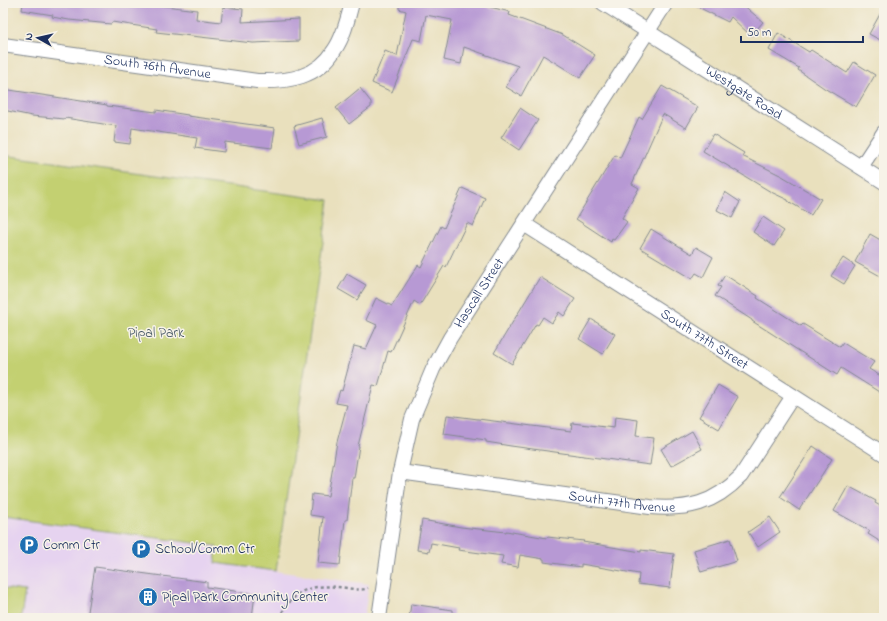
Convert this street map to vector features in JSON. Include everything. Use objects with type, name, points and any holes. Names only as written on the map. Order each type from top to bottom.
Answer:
[{"type":"street","name":"South 76th Avenue","points":[[3,45],[257,81],[277,82],[292,80],[311,72],[322,64],[335,50],[342,37],[352,3]]},
{"type":"street","name":"Westgate Road","points":[[603,3],[884,182]]},
{"type":"street","name":"Hascall Street","points":[[379,618],[400,472],[412,419],[433,369],[450,338],[666,3]]},
{"type":"street","points":[[862,167],[884,132]]},
{"type":"street","name":"South 77th Street","points":[[524,224],[884,454]]},
{"type":"street","name":"South 77th Avenue","points":[[400,472],[650,507],[671,509],[688,507],[716,497],[741,476],[793,396]]},
{"type":"shaded area","points":[[3,517],[217,547],[215,563],[369,584],[364,618],[3,618]]},
{"type":"green space","name":"Pipal Park","points":[[3,155],[329,200],[276,571],[215,563],[217,546],[3,517]]},
{"type":"green space","points":[[3,588],[25,591],[21,618],[3,618]]},
{"type":"building","points":[[23,3],[141,3],[197,10],[196,19],[221,22],[223,7],[243,9],[242,22],[299,19],[299,41],[253,43],[156,32],[157,29],[112,22],[111,24],[52,17],[53,15],[22,10]]},
{"type":"building","points":[[399,3],[474,3],[510,12],[509,15],[563,35],[595,55],[580,78],[543,55],[521,96],[506,87],[518,66],[464,47],[461,64],[444,60],[452,20],[426,15],[421,41],[413,39],[392,92],[372,83],[385,51],[397,56],[406,11],[399,9]]},
{"type":"building","points":[[690,3],[741,3],[763,22],[751,36],[731,17],[728,22]]},
{"type":"building","points":[[884,7],[884,42],[869,34]]},
{"type":"building","points":[[778,33],[809,52],[811,50],[847,73],[854,62],[875,75],[856,107],[824,88],[798,70],[799,68],[769,50]]},
{"type":"building","points":[[662,86],[698,107],[686,128],[663,114],[632,184],[639,188],[622,218],[627,222],[611,242],[576,219],[615,155],[620,158],[639,117],[642,119]]},
{"type":"building","points":[[360,88],[371,102],[371,107],[349,124],[336,108]]},
{"type":"building","points":[[3,89],[107,106],[156,112],[156,110],[275,128],[272,148],[225,142],[224,152],[195,148],[197,138],[132,128],[130,144],[114,142],[116,126],[65,118],[32,116],[3,110]]},
{"type":"building","points":[[520,108],[538,120],[519,150],[501,138]]},
{"type":"building","points":[[322,118],[327,137],[299,144],[294,126]]},
{"type":"building","points":[[713,134],[744,153],[742,156],[782,176],[821,199],[811,215],[703,151]]},
{"type":"building","points":[[462,188],[485,198],[473,226],[467,223],[446,267],[444,266],[420,305],[414,301],[391,352],[388,351],[378,386],[373,385],[358,446],[354,478],[352,478],[347,520],[345,520],[340,565],[318,563],[323,517],[310,515],[312,494],[328,496],[337,442],[347,405],[336,403],[340,390],[342,391],[354,346],[366,349],[377,325],[366,320],[376,298],[392,306],[418,265],[421,267],[441,226],[444,228]]},
{"type":"building","points":[[725,192],[740,202],[732,218],[717,210]]},
{"type":"building","points":[[763,217],[784,231],[774,246],[753,232]]},
{"type":"building","points":[[651,229],[692,254],[696,247],[713,257],[703,277],[696,273],[692,279],[640,248]]},
{"type":"building","points":[[870,234],[884,242],[884,278],[855,262]]},
{"type":"building","points":[[843,258],[855,266],[844,284],[831,276]]},
{"type":"building","points":[[347,274],[366,285],[357,300],[338,289]]},
{"type":"building","points":[[725,275],[758,296],[757,298],[801,326],[803,324],[840,347],[843,343],[874,362],[869,369],[884,378],[884,395],[841,368],[837,375],[715,296],[721,287],[718,286]]},
{"type":"building","points":[[540,277],[575,299],[564,316],[559,312],[552,323],[543,317],[538,325],[536,324],[512,364],[494,353]]},
{"type":"building","points":[[591,319],[615,334],[603,354],[579,339]]},
{"type":"building","points":[[718,385],[738,397],[719,429],[699,417]]},
{"type":"building","points":[[447,415],[571,431],[572,423],[614,428],[615,417],[638,420],[636,436],[654,438],[650,465],[511,446],[486,442],[486,440],[444,434]]},
{"type":"building","points":[[692,431],[702,449],[671,466],[661,449]]},
{"type":"building","points":[[813,446],[832,459],[799,510],[780,497]]},
{"type":"building","points":[[848,486],[876,501],[875,503],[884,508],[884,544],[868,534],[870,531],[834,511]]},
{"type":"building","points":[[770,517],[780,532],[758,547],[748,532]]},
{"type":"building","points":[[422,520],[461,527],[506,531],[547,538],[584,541],[583,542],[641,552],[641,550],[674,554],[670,588],[638,584],[639,574],[581,564],[581,567],[544,562],[544,559],[520,555],[518,567],[501,564],[503,556],[458,550],[459,548],[431,543],[429,552],[417,550]]},
{"type":"building","points":[[730,539],[737,561],[701,572],[694,550]]},
{"type":"building","name":"Pipal Park Community Center","points":[[95,567],[207,582],[207,587],[255,594],[252,618],[87,618]]},
{"type":"building","points":[[411,604],[453,610],[453,618],[409,618]]},
{"type":"place","name":"Comm Ctr","points":[[29,545]]},
{"type":"place","name":"School/Comm Ctr","points":[[141,549]]},
{"type":"place","name":"Pipal Park Community Center","points":[[148,597]]}]
